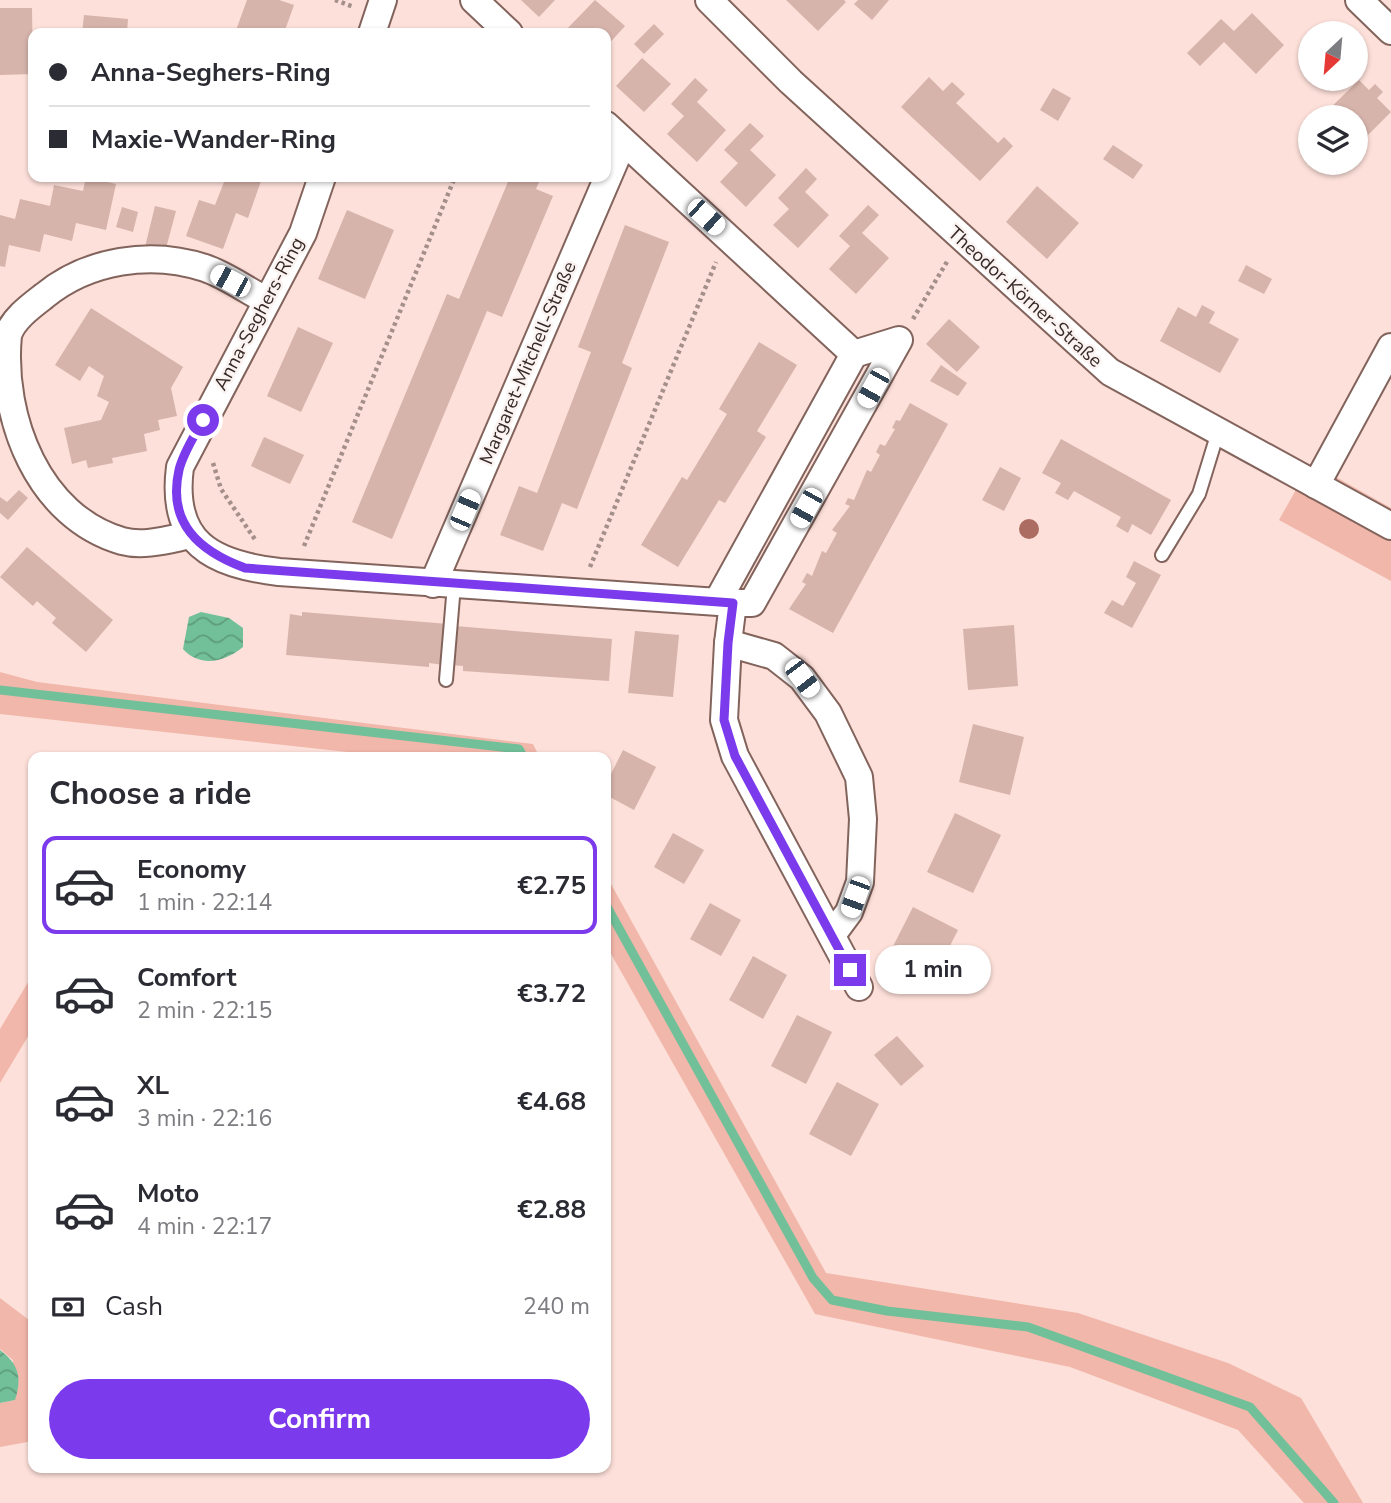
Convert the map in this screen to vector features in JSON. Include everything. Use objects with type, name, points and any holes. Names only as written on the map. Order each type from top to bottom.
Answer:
[{"type":"street","points":[[474,0],[504,28]]},
{"type":"street","name":"Theodor-Körner-Straße","points":[[709,0],[790,82],[1110,372],[1391,526]]},
{"type":"street","points":[[1359,0],[1391,31]]},
{"type":"street","points":[[614,133],[854,354]]},
{"type":"street","name":"Anna-Seghers-Ring","points":[[321,182],[303,233],[180,467],[176,494],[191,535],[218,558],[245,568],[725,603]]},
{"type":"street","name":"Margaret-Mitchell-Straße","points":[[444,584],[596,182]]},
{"type":"street","points":[[191,535],[153,542],[125,541],[97,531],[62,510],[35,481],[15,444],[2,402],[4,329],[55,287],[80,274],[112,263],[157,257],[206,268],[266,300]]},
{"type":"street","points":[[859,988],[735,756],[724,720],[728,643],[725,603],[854,354],[899,340]]},
{"type":"street","points":[[725,603],[752,603],[899,340]]},
{"type":"street","points":[[1316,485],[1391,347]]},
{"type":"street","points":[[728,643],[774,656],[802,678],[828,713],[859,777],[863,819],[860,882],[849,912],[832,934]]},
{"type":"lane","points":[[1162,555],[1199,494],[1218,432]]},
{"type":"lane","points":[[444,584],[446,680]]},
{"type":"path","points":[[335,0],[372,14]]},
{"type":"path","points":[[191,444],[210,453],[221,489],[286,573],[453,182]]},
{"type":"path","points":[[579,594],[727,236]]},
{"type":"path","points":[[899,340],[938,273],[963,241]]},
{"type":"shaded area","points":[[1311,463],[1391,508],[1391,581],[1279,520]]},
{"type":"shaded area","points":[[0,672],[37,682],[533,744],[537,752],[347,752],[0,714]]},
{"type":"shaded area","points":[[611,884],[826,1273],[1078,1313],[1228,1363],[1301,1398],[1363,1503],[1304,1503],[1238,1430],[1070,1367],[815,1314],[611,954]]},
{"type":"shaded area","points":[[28,982],[28,1036],[0,1083],[0,1029]]},
{"type":"shaded area","points":[[0,1298],[28,1319],[28,1442],[0,1447],[0,1403],[15,1400],[13,1360],[0,1349]]},
{"type":"water","points":[[201,612],[229,618],[243,628],[243,647],[213,661],[197,659],[190,655],[183,649],[189,617]]},
{"type":"water","points":[[0,1350],[15,1366],[18,1385],[15,1400],[0,1403]]},
{"type":"building","points":[[247,0],[279,0],[294,5],[286,28],[237,28]]},
{"type":"building","points":[[521,0],[555,0],[539,17]]},
{"type":"building","points":[[595,0],[625,26],[611,41],[611,28],[568,28]]},
{"type":"building","points":[[786,0],[844,0],[846,2],[818,31]]},
{"type":"building","points":[[858,0],[889,0],[872,20],[854,4]]},
{"type":"building","points":[[0,8],[32,8],[32,28],[28,28],[28,74],[0,75]]},
{"type":"building","points":[[1252,13],[1284,45],[1256,74],[1224,42],[1200,66],[1187,53],[1221,19],[1234,31]]},
{"type":"building","points":[[84,15],[128,19],[127,28],[83,28]]},
{"type":"building","points":[[654,24],[664,34],[644,54],[634,44]]},
{"type":"building","points":[[642,58],[671,84],[644,112],[616,86]]},
{"type":"building","points":[[929,77],[943,91],[952,82],[965,94],[956,103],[998,143],[1004,137],[1013,146],[980,181],[901,107]]},
{"type":"building","points":[[695,78],[708,90],[697,102],[726,130],[697,162],[667,134],[684,116],[671,104]]},
{"type":"building","points":[[1375,84],[1383,92],[1377,98],[1391,112],[1368,135],[1368,105],[1333,105],[1348,91],[1368,91]]},
{"type":"building","points":[[1053,88],[1071,98],[1058,121],[1040,110]]},
{"type":"building","points":[[750,123],[764,136],[750,150],[776,175],[746,207],[720,182],[738,163],[724,150]]},
{"type":"building","points":[[1113,145],[1143,165],[1133,179],[1103,159]]},
{"type":"building","points":[[806,168],[817,179],[805,192],[829,215],[798,248],[773,225],[789,209],[778,198]]},
{"type":"building","points":[[85,182],[116,184],[106,230],[76,223],[72,241],[44,234],[40,252],[9,245],[5,267],[0,266],[0,215],[15,219],[20,199],[50,206],[54,185],[83,191]]},
{"type":"building","points":[[224,182],[261,182],[248,218],[236,213],[223,249],[186,236],[199,200],[215,205]]},
{"type":"building","points":[[508,182],[539,182],[536,189],[553,196],[502,317],[487,311],[392,539],[352,522],[447,294],[459,299]]},
{"type":"building","points":[[1037,186],[1079,223],[1047,259],[1006,222]]},
{"type":"building","points":[[868,205],[879,215],[862,233],[889,258],[856,294],[829,269],[850,246],[839,236]]},
{"type":"building","points":[[155,206],[176,211],[165,252],[145,247]]},
{"type":"building","points":[[122,207],[138,212],[133,232],[116,227]]},
{"type":"building","points":[[347,210],[394,230],[365,299],[318,279]]},
{"type":"building","points":[[625,225],[669,242],[622,363],[632,368],[577,509],[562,503],[543,551],[500,535],[519,486],[537,493],[591,352],[578,347]]},
{"type":"building","points":[[1246,265],[1272,279],[1264,294],[1238,281]]},
{"type":"building","points":[[1202,305],[1215,312],[1209,323],[1239,339],[1220,373],[1160,341],[1178,307],[1196,317]]},
{"type":"building","points":[[91,308],[183,367],[171,388],[177,416],[158,420],[160,430],[144,434],[147,451],[112,458],[113,463],[88,468],[86,460],[72,464],[64,428],[101,420],[109,402],[97,396],[104,376],[89,366],[80,381],[55,365]]},
{"type":"building","points":[[949,319],[980,347],[957,372],[926,344]]},
{"type":"building","points":[[298,327],[333,343],[301,412],[267,396]]},
{"type":"building","points":[[759,342],[797,365],[757,431],[766,437],[725,503],[719,500],[678,567],[641,545],[682,477],[687,480],[727,414],[719,409]]},
{"type":"building","points":[[941,365],[967,383],[958,396],[930,381]]},
{"type":"building","points":[[910,403],[948,424],[833,633],[789,609],[806,584],[802,582],[807,573],[812,576],[822,551],[826,553],[837,533],[832,530],[850,506],[845,504],[848,498],[854,500],[867,470],[871,472],[880,455],[876,452],[880,444],[885,446],[895,429],[892,428],[896,420],[900,421]]},
{"type":"building","points":[[264,437],[304,455],[290,484],[251,466]]},
{"type":"building","points":[[1061,439],[1171,500],[1151,535],[1132,524],[1128,533],[1116,526],[1121,517],[1074,491],[1068,500],[1055,493],[1061,483],[1042,473]]},
{"type":"building","points":[[1000,467],[1021,478],[1004,511],[982,500]]},
{"type":"building","points":[[19,490],[28,498],[8,520],[0,513],[0,497],[7,502]]},
{"type":"building","points":[[27,547],[113,620],[86,652],[52,623],[56,618],[37,601],[33,606],[0,577]]},
{"type":"building","points":[[1134,561],[1161,575],[1132,628],[1104,613],[1112,600],[1123,606],[1136,583],[1126,577]]},
{"type":"building","points":[[302,612],[448,624],[444,665],[429,663],[429,667],[286,655],[290,614],[302,616]]},
{"type":"building","points":[[1014,625],[1018,686],[968,690],[963,629]]},
{"type":"building","points":[[455,626],[612,639],[609,681],[463,671],[463,666],[451,665]]},
{"type":"building","points":[[635,631],[679,635],[673,697],[628,693]]},
{"type":"building","points":[[973,724],[1024,737],[1010,795],[959,782]]},
{"type":"building","points":[[623,750],[656,767],[634,810],[611,798],[611,774]]},
{"type":"building","points":[[955,813],[1001,835],[973,893],[927,872]]},
{"type":"building","points":[[673,833],[704,850],[684,884],[654,867]]},
{"type":"building","points":[[710,903],[741,920],[721,956],[690,939]]},
{"type":"building","points":[[913,907],[958,930],[929,987],[884,964]]},
{"type":"building","points":[[753,956],[787,975],[763,1019],[729,1000]]},
{"type":"building","points":[[797,1015],[832,1032],[806,1084],[771,1066]]},
{"type":"building","points":[[897,1036],[924,1066],[901,1086],[874,1055]]},
{"type":"building","points":[[837,1082],[879,1104],[851,1156],[809,1134]]},
{"type":"waterway","points":[[0,690],[519,749],[521,752]]},
{"type":"waterway","points":[[611,914],[813,1278],[832,1300],[887,1311],[1028,1327],[1250,1407],[1334,1503]]},
{"type":"route","points":[[203,420],[180,467],[176,494],[182,517],[191,535],[202,548],[218,558],[245,568],[733,603],[724,720],[735,756],[850,970]]}]
